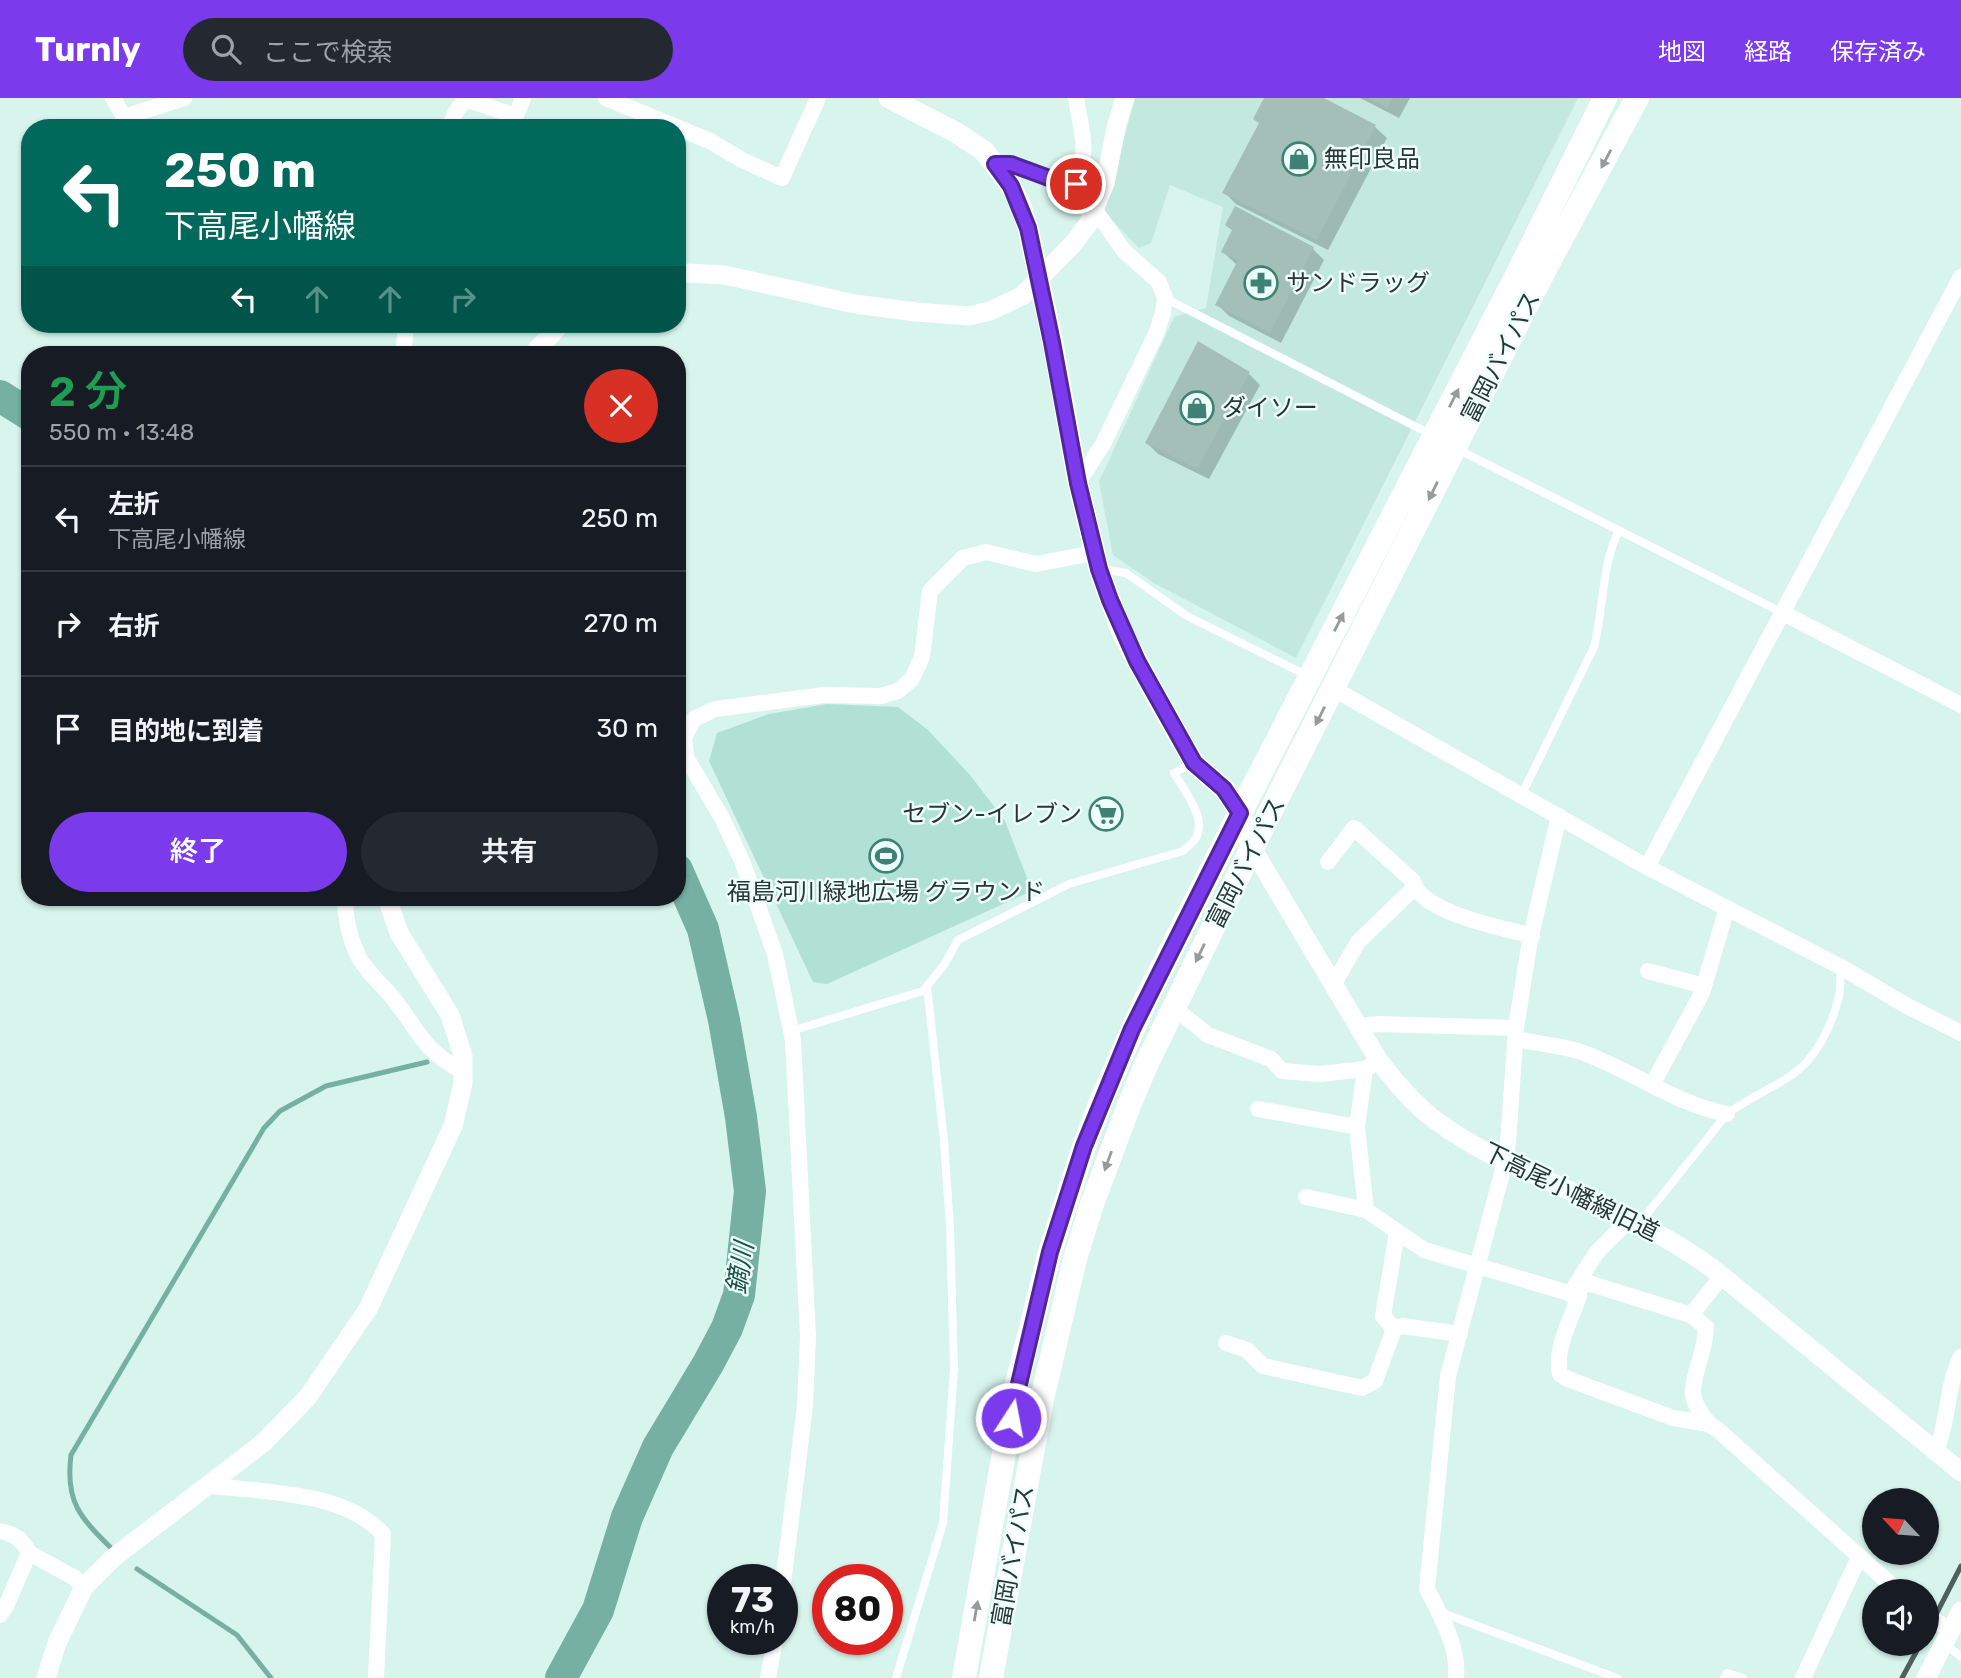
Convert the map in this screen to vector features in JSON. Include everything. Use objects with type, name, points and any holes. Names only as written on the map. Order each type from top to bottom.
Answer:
[{"type":"highway","name":"富岡バイパス","points":[[991,1678],[1042,1399],[1075,1259],[1128,1108],[1252,848],[1334,690],[1445,442],[1605,98]]},
{"type":"highway","name":"富岡バイパス","points":[[964,1678],[1015,1391],[1050,1252],[1088,1134],[1132,1029],[1311,677],[1546,267],[1637,98]]},
{"type":"main road","points":[[890,98],[957,133],[984,151],[1011,186],[1021,206],[1028,228],[1078,483],[1099,569],[1122,632],[1194,763],[1224,789],[1240,813],[1252,848]]},
{"type":"street","points":[[113,98],[124,117],[184,98]]},
{"type":"street","points":[[454,119],[460,104],[468,100],[516,116],[523,98]]},
{"type":"street","points":[[606,98],[650,119]]},
{"type":"street","points":[[686,133],[710,141],[759,169],[782,178],[818,98]]},
{"type":"street","points":[[1076,98],[1086,148],[1082,172],[1076,184]]},
{"type":"street","points":[[686,273],[725,275],[855,304],[969,316],[990,311],[1022,296],[1073,244],[1095,210],[1105,183],[1125,98]]},
{"type":"street","points":[[1083,138],[1112,146]]},
{"type":"street","points":[[1078,483],[1103,444],[1156,334],[1165,298],[1159,282],[1124,251],[1095,210]]},
{"type":"street","points":[[1647,867],[1961,277]]},
{"type":"street","points":[[540,346],[553,333]]},
{"type":"street","points":[[686,733],[694,719],[715,709],[824,695],[881,696],[898,691],[912,679],[922,657],[930,591],[963,558],[986,552],[1036,564],[1083,555],[1093,548]]},
{"type":"street","points":[[1783,613],[1961,705]]},
{"type":"street","points":[[1334,690],[1647,867],[1841,967],[1907,1006],[1961,1033]]},
{"type":"street","points":[[686,757],[722,818],[742,861],[775,954],[791,1031],[799,1126],[808,1336],[805,1406],[785,1564]]},
{"type":"street","points":[[1456,1678],[1456,1655],[1439,1611],[1427,1589],[1448,1376],[1505,1161],[1515,1034],[1532,936],[1559,816]]},
{"type":"street","points":[[1328,862],[1354,828],[1413,881],[1414,888],[1440,908],[1532,936]]},
{"type":"street","name":"下高尾小幡線旧道","points":[[1252,848],[1357,1026],[1372,1065],[1395,1082],[1426,1113],[1463,1138],[1505,1161],[1634,1222],[1688,1252],[1722,1276],[1961,1472]]},
{"type":"street","points":[[1333,985],[1358,942],[1414,888]]},
{"type":"street","points":[[346,906],[351,936],[359,958],[396,1002],[424,1043],[441,1060],[463,1071]]},
{"type":"street","points":[[46,1678],[57,1643],[84,1587],[113,1558],[262,1443],[307,1398],[368,1309],[453,1125],[463,1083],[463,1056],[450,1015],[399,933],[390,906]]},
{"type":"street","points":[[1652,1085],[1702,993],[1727,908]]},
{"type":"street","points":[[1648,971],[1704,986]]},
{"type":"street","points":[[1174,1008],[1208,1035],[1271,1059],[1282,1071],[1320,1074],[1372,1065],[1357,1127],[1366,1210]]},
{"type":"street","points":[[1357,1026],[1380,1024],[1515,1034],[1577,1051],[1652,1085],[1727,1114]]},
{"type":"street","points":[[1258,1109],[1357,1127]]},
{"type":"street","points":[[1306,1197],[1366,1210],[1424,1250],[1579,1296],[1559,1354],[1560,1374],[1673,1418],[1709,1424]]},
{"type":"street","points":[[1570,1294],[1597,1252],[1634,1222]]},
{"type":"street","points":[[1394,1329],[1383,1316],[1397,1233]]},
{"type":"street","points":[[1690,1315],[1722,1276]]},
{"type":"street","points":[[1570,1294],[1588,1283],[1690,1315],[1706,1328],[1693,1394],[1696,1406],[1709,1424],[1884,1579]]},
{"type":"street","points":[[1226,1343],[1247,1350],[1264,1366],[1362,1388],[1375,1381],[1394,1329],[1402,1326],[1460,1334]]},
{"type":"street","points":[[1936,1451],[1942,1438],[1954,1372],[1961,1357]]},
{"type":"street","points":[[207,1485],[300,1496],[329,1503],[372,1521],[383,1534],[376,1678]]},
{"type":"street","points":[[0,1531],[23,1541],[29,1553],[75,1578],[84,1587]]},
{"type":"street","points":[[0,1615],[29,1553]]},
{"type":"street","points":[[1803,1678],[1859,1558]]},
{"type":"street","points":[[1927,1678],[1961,1611]]},
{"type":"street","points":[[1939,1628],[1948,1637]]},
{"type":"street","points":[[768,1678],[772,1655]]},
{"type":"lane","points":[[995,164],[1011,164],[1068,185],[1076,184]]},
{"type":"lane","points":[[1165,298],[1783,613]]},
{"type":"lane","points":[[1522,794],[1594,646],[1604,576],[1619,530]]},
{"type":"lane","points":[[1099,569],[1126,573],[1187,616],[1311,677]]},
{"type":"lane","points":[[791,1031],[923,991],[944,965],[958,940],[1053,890],[1183,851],[1196,838],[1198,827],[1195,810],[1174,773],[1194,763]]},
{"type":"lane","points":[[1634,1222],[1727,1114],[1742,1102],[1791,1076],[1809,1062],[1839,999],[1841,967]]},
{"type":"lane","points":[[896,1678],[943,1523],[954,1369],[950,1227],[944,1141],[927,986]]},
{"type":"lane","points":[[1439,1611],[1617,1678]]},
{"type":"lane","points":[[1948,1637],[1961,1657]]},
{"type":"lane","points":[[1724,1678],[1727,1673],[1743,1678]]},
{"type":"shaded area","points":[[1135,98],[1578,98],[1296,658],[1154,583],[1113,555],[1099,482],[1174,317],[1206,308],[1223,207],[1170,185],[1151,243],[1139,248],[1104,212]]},
{"type":"shaded area","name":"福島河川緑地広場 グラウンド","points":[[827,704],[898,707],[928,730],[970,775],[1005,821],[1032,891],[827,984],[813,982],[709,761],[717,733],[769,714]]},
{"type":"building","name":"無印良品","points":[[1264,98],[1324,98],[1376,125],[1317,240],[1222,193],[1259,123],[1253,119]]},
{"type":"building","points":[[1368,98],[1393,98],[1388,108]]},
{"type":"building","name":"サンドラッグ","points":[[1235,206],[1314,247],[1270,333],[1215,305],[1238,260],[1221,252],[1232,230],[1225,225]]},
{"type":"building","name":"ダイソー","points":[[1198,341],[1250,372],[1197,469],[1145,443]]},
{"type":"waterway","name":"鏑川","points":[[0,396],[21,409]]},
{"type":"waterway","name":"鏑川","points":[[561,1678],[598,1610],[627,1517],[658,1447],[708,1364],[727,1328],[739,1295],[750,1191],[741,1117],[724,1020],[703,929],[686,890]]},
{"type":"waterway","points":[[111,1548],[77,1508],[70,1485],[71,1455],[264,1128],[280,1111],[326,1086],[427,1062]]},
{"type":"waterway","points":[[137,1569],[237,1635],[271,1678]]},
{"type":"railway","points":[[1939,1609],[1961,1566]]},
{"type":"railway","points":[[1902,1678],[1914,1656]]},
{"type":"place","name":"無印良品","points":[[1299,159]]},
{"type":"place","name":"サンドラッグ","points":[[1261,283]]},
{"type":"place","name":"ダイソー","points":[[1197,408]]},
{"type":"place","name":"セブン-イレブン","points":[[1106,814]]},
{"type":"place","name":"福島河川緑地広場 グラウンド","points":[[886,856]]},
{"type":"route","points":[[1011,1418],[1015,1391],[1050,1252],[1084,1146],[1132,1029],[1240,813],[1224,789],[1194,763],[1122,632],[1093,548],[1028,228],[1011,186],[995,164],[1011,164],[1068,185],[1076,184]]}]
